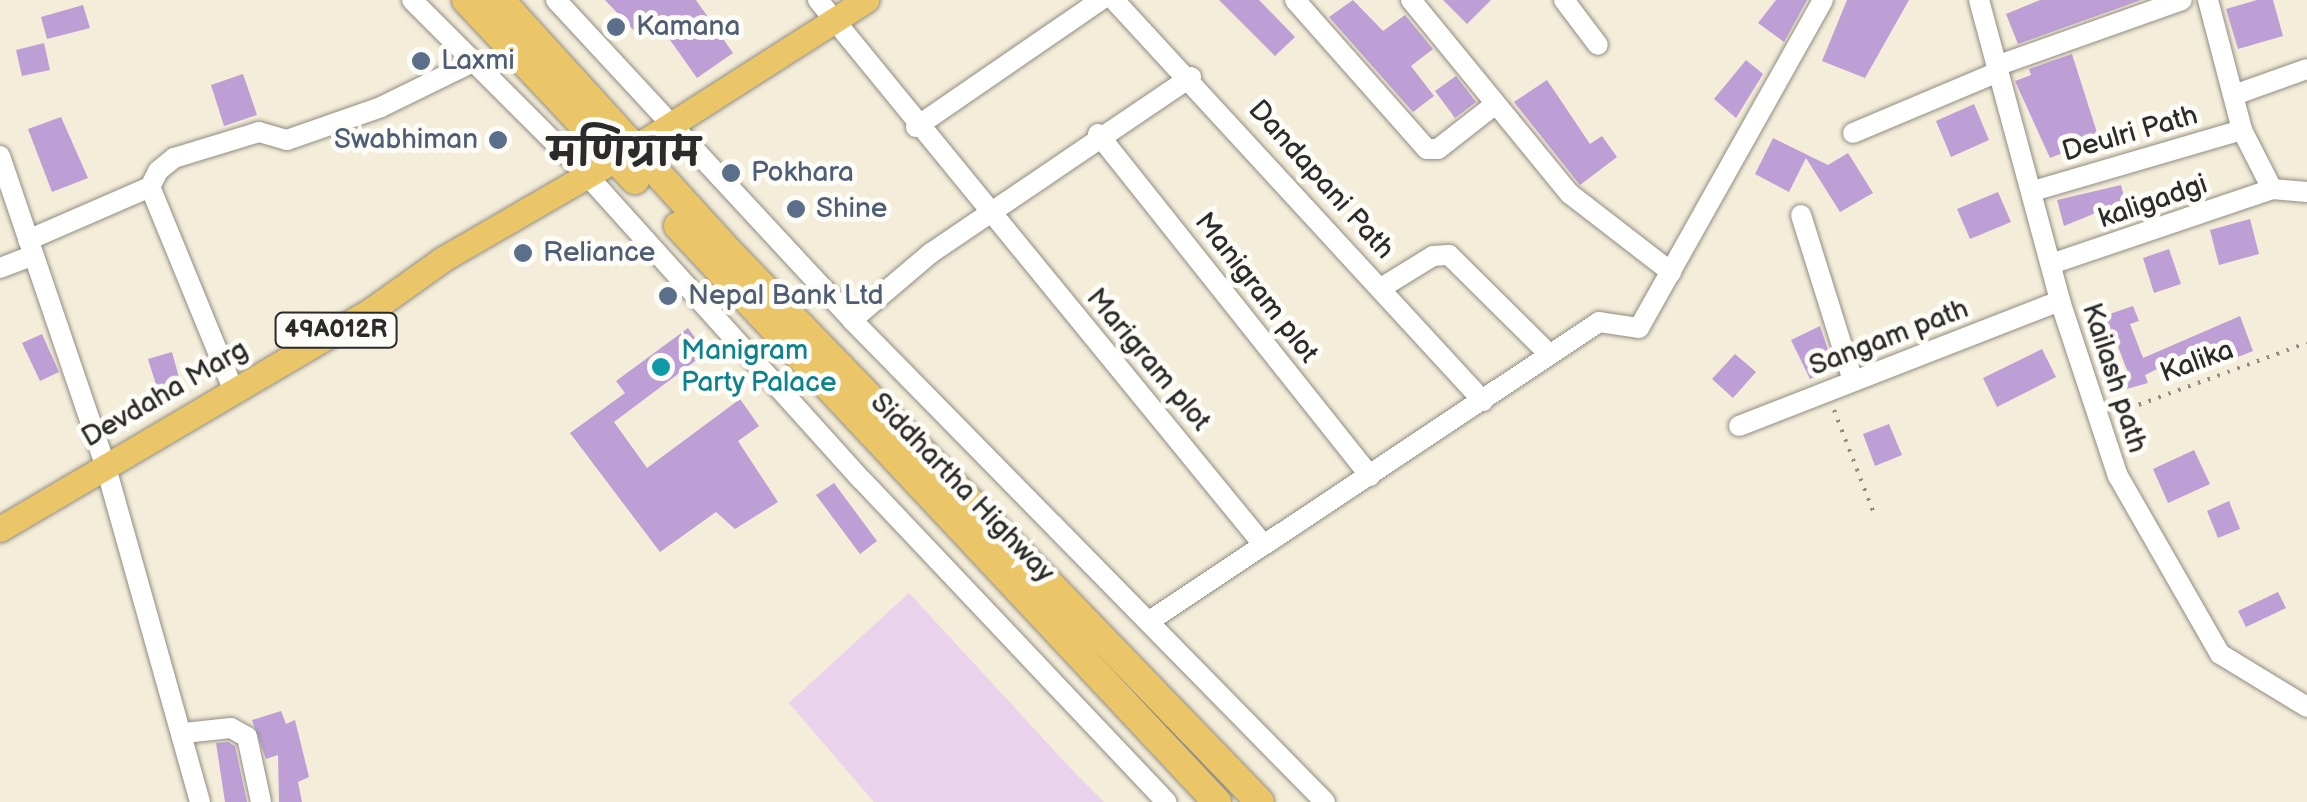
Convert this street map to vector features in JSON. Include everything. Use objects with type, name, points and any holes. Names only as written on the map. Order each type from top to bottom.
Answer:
[{"type":"highway","name":"Siddhartha Highway","points":[[466,0],[624,154],[1260,802]]},
{"type":"highway","name":"Siddhartha Highway","points":[[500,0],[624,154],[1217,802]]},
{"type":"main road","name":"49A012R","points":[[670,127],[826,10],[866,0]]},
{"type":"main road","name":"Devdaha Marg","points":[[0,529],[670,127]]},
{"type":"street","points":[[412,0],[586,174],[862,480],[1166,802]]},
{"type":"street","points":[[556,0],[852,320],[1325,802]]},
{"type":"street","points":[[916,127],[1101,0]]},
{"type":"street","name":"Dandapani Path","points":[[1114,0],[1190,76],[1483,400]]},
{"type":"street","points":[[1295,0],[1427,149],[1438,149],[1494,106]]},
{"type":"street","points":[[1410,0],[1494,106],[1592,215],[1671,272]]},
{"type":"street","points":[[1564,0],[1598,45]]},
{"type":"street","points":[[1150,620],[1599,322],[1639,328],[1823,0]]},
{"type":"street","name":"Kailash path","points":[[1979,0],[2060,301],[2126,494],[2220,654],[2307,706]]},
{"type":"street","points":[[1853,132],[1997,69],[2182,0]]},
{"type":"street","points":[[2208,0],[2242,130],[2272,189],[2307,192]]},
{"type":"street","name":"Marigram plot","points":[[826,10],[916,127],[995,210],[1262,544]]},
{"type":"street","points":[[0,268],[30,248],[150,188],[174,158],[259,132],[287,140],[382,107],[471,63]]},
{"type":"street","points":[[2234,95],[2307,69]]},
{"type":"street","points":[[852,320],[1098,134],[1190,76]]},
{"type":"street","name":"Deulri Path","points":[[2032,191],[2242,130]]},
{"type":"street","name":"Manigram plot","points":[[1098,134],[1370,476]]},
{"type":"street","points":[[0,156],[105,464],[184,733],[200,802]]},
{"type":"street","points":[[150,188],[233,389]]},
{"type":"street","name":"kaligadgi","points":[[2051,264],[2272,189]]},
{"type":"street","points":[[1802,215],[1854,381]]},
{"type":"street","points":[[1381,288],[1433,256],[1449,256],[1548,354]]},
{"type":"street","name":"Sangam path","points":[[1738,426],[2060,301]]},
{"type":"street","points":[[184,733],[231,728],[247,737],[261,802]]},
{"type":"path","name":"Kalika","points":[[2100,419],[2307,343]]},
{"type":"path","points":[[1827,391],[1875,516]]},
{"type":"shaded area","points":[[909,593],[1104,802],[874,802],[789,703]]},
{"type":"building","points":[[605,0],[696,0],[733,53],[697,78],[658,23],[641,38]]},
{"type":"building","points":[[1219,0],[1259,0],[1295,37],[1275,56]]},
{"type":"building","points":[[1353,0],[1383,31],[1405,15],[1433,49],[1411,66],[1434,96],[1413,112],[1329,17]]},
{"type":"building","points":[[1443,0],[1491,0],[1467,24]]},
{"type":"building","points":[[1776,0],[1807,0],[1784,42],[1758,23]]},
{"type":"building","points":[[1847,0],[1909,0],[1865,78],[1822,61]]},
{"type":"building","points":[[2040,0],[2141,0],[2018,44],[2006,14]]},
{"type":"building","points":[[2257,0],[2273,0],[2283,36],[2238,49],[2226,9]]},
{"type":"building","points":[[83,5],[90,28],[47,39],[41,17]]},
{"type":"building","points":[[44,43],[50,70],[22,76],[16,50]]},
{"type":"building","points":[[2072,54],[2099,139],[2050,158],[2015,81],[2031,75],[2029,69]]},
{"type":"building","points":[[1746,60],[1763,74],[1736,118],[1714,99]]},
{"type":"building","points":[[243,74],[257,115],[224,126],[211,85]]},
{"type":"building","points":[[1456,76],[1476,102],[1455,118],[1435,91]]},
{"type":"building","points":[[1547,80],[1590,144],[1602,136],[1617,157],[1580,185],[1514,102]]},
{"type":"building","points":[[1974,104],[1989,140],[1951,157],[1936,121]]},
{"type":"building","points":[[61,117],[88,178],[52,192],[28,129]]},
{"type":"building","points":[[1773,138],[1828,165],[1848,153],[1873,193],[1840,212],[1806,158],[1789,192],[1755,174]]},
{"type":"building","points":[[2121,185],[2125,201],[2064,226],[2057,200]]},
{"type":"building","points":[[1998,192],[2011,222],[1970,239],[1957,209]]},
{"type":"building","points":[[2250,219],[2259,254],[2219,265],[2210,230]]},
{"type":"building","points":[[2169,249],[2181,284],[2154,293],[2143,258]]},
{"type":"building","points":[[2133,306],[2139,321],[2130,324],[2143,358],[2240,316],[2253,351],[2205,370],[2197,349],[2145,375],[2148,383],[2109,394],[2104,377],[2127,370],[2112,331],[2100,335],[2095,319]]},
{"type":"building","points":[[1820,326],[1834,368],[1810,379],[1791,340]]},
{"type":"building","points":[[688,328],[706,353],[614,422],[647,468],[740,399],[759,426],[738,441],[778,502],[735,529],[716,512],[660,552],[570,433],[625,393],[616,381]]},
{"type":"building","points":[[42,334],[59,372],[40,381],[22,343]]},
{"type":"building","points":[[2042,349],[2056,377],[1997,407],[1983,378]]},
{"type":"building","points":[[172,352],[181,385],[158,391],[148,359]]},
{"type":"building","points":[[1735,354],[1756,372],[1733,398],[1712,379]]},
{"type":"building","points":[[1889,424],[1902,455],[1875,466],[1863,434]]},
{"type":"building","points":[[2194,450],[2210,484],[2168,503],[2153,469]]},
{"type":"building","points":[[834,483],[877,541],[860,554],[816,495]]},
{"type":"building","points":[[2229,501],[2240,529],[2218,538],[2207,511]]},
{"type":"building","points":[[2278,592],[2286,608],[2246,627],[2238,611]]},
{"type":"building","points":[[281,711],[286,724],[295,720],[309,777],[298,782],[302,802],[279,802],[278,755],[266,759],[252,720]]},
{"type":"building","points":[[216,743],[235,746],[247,802],[225,802]]},
{"type":"place","name":"Kamana","points":[[616,27]]},
{"type":"place","name":"Laxmi","points":[[421,61]]},
{"type":"place","name":"Swabhiman","points":[[498,140]]},
{"type":"place","name":"Pokhara","points":[[731,173]]},
{"type":"place","name":"Shine","points":[[796,209]]},
{"type":"place","name":"Reliance","points":[[523,253]]},
{"type":"place","name":"Nepal Bank Ltd","points":[[668,296]]},
{"type":"place","name":"Manigram Party Palace","points":[[661,367]]},
{"type":"district","name":"मणिग्राम","points":[[624,154]]}]
